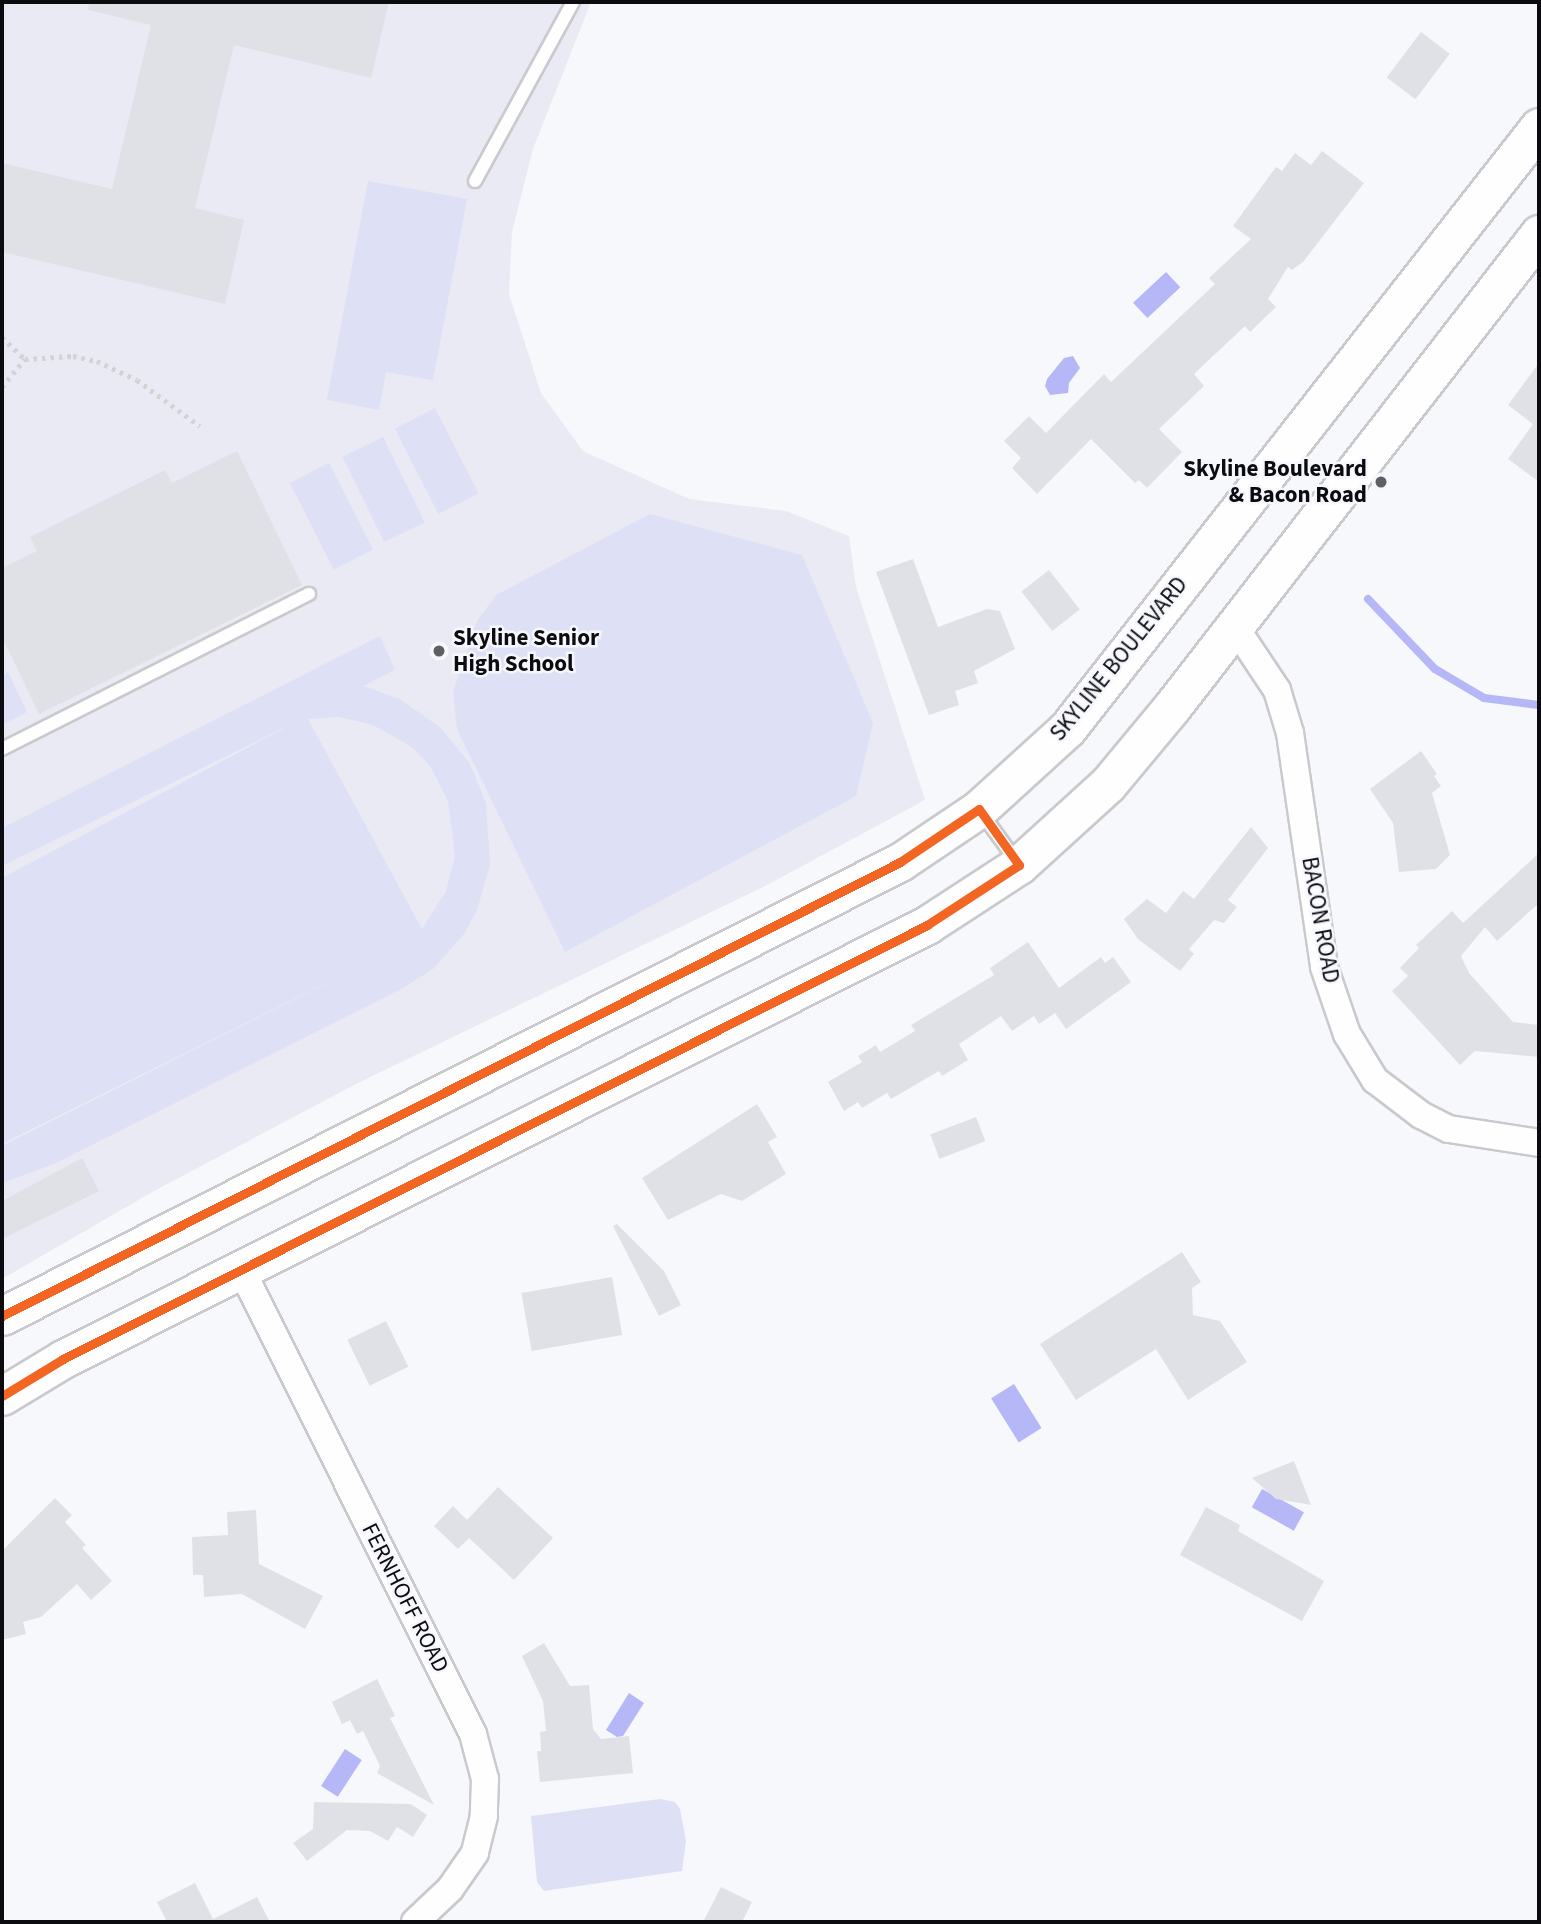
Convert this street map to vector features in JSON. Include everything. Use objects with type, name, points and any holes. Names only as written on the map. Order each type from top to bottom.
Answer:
[{"type":"main road","name":"SKYLINE BOULEVARD","points":[[2,1316],[900,862],[979,809],[1067,729],[1539,127]]},
{"type":"main road","points":[[2,1396],[63,1359],[927,925],[1019,865],[1108,784],[1235,627],[1539,234]]},
{"type":"street","name":"BACON ROAD","points":[[1235,627],[1276,690],[1290,733],[1324,967],[1347,1034],[1376,1080],[1421,1115],[1449,1129],[1539,1143]]},
{"type":"street","name":"FERNHOFF ROAD","points":[[242,1271],[473,1734],[485,1779],[484,1816],[475,1853],[450,1889],[415,1922]]},
{"type":"lane","points":[[475,181],[573,2]]},
{"type":"lane","points":[[2,748],[309,594]]},
{"type":"lane","points":[[979,809],[1019,865]]},
{"type":"path","points":[[2,337],[25,359]]},
{"type":"path","points":[[2,387],[25,359],[55,354],[96,361],[137,380],[200,426]]},
{"type":"shaded area","name":"Skyline Senior High School","points":[[2,2],[591,2],[533,149],[512,232],[509,294],[541,393],[583,451],[689,499],[786,511],[849,536],[856,587],[925,800],[767,885],[356,1084],[154,1191],[2,1279]]},
{"type":"shaded area","points":[[368,181],[467,199],[433,380],[386,372],[379,410],[327,400]]},
{"type":"shaded area","points":[[435,408],[479,494],[438,514],[395,428]]},
{"type":"shaded area","points":[[383,437],[425,522],[384,542],[343,457]]},
{"type":"shaded area","points":[[329,463],[373,549],[334,569],[290,483]]},
{"type":"shaded area","points":[[650,514],[802,555],[873,723],[856,796],[565,952],[457,729],[453,692],[477,621],[496,595]]},
{"type":"shaded area","points":[[380,636],[395,670],[363,686],[400,699],[441,728],[470,764],[486,803],[490,865],[477,910],[464,934],[433,969],[403,988],[54,1164],[2,1183],[2,1146],[404,945],[3,1143],[2,878],[298,721],[2,866],[2,828]],"holes":[[[339,717],[373,725],[412,747],[430,766],[448,801],[455,856],[446,891],[422,929],[308,719]]]},
{"type":"shaded area","points":[[8,672],[27,712],[2,725],[2,676]]},
{"type":"shaded area","points":[[660,1799],[675,1802],[680,1809],[686,1841],[682,1871],[544,1891],[537,1882],[531,1816]]},
{"type":"water","points":[[1166,272],[1180,287],[1147,318],[1133,303]]},
{"type":"water","points":[[1073,356],[1080,368],[1069,383],[1068,393],[1050,395],[1045,386],[1047,379],[1064,358]]},
{"type":"water","points":[[1014,1384],[1042,1428],[1019,1442],[991,1398]]},
{"type":"water","points":[[1262,1489],[1304,1512],[1294,1531],[1252,1507]]},
{"type":"water","points":[[629,1693],[644,1703],[623,1736],[617,1737],[606,1730]]},
{"type":"water","points":[[345,1749],[362,1760],[338,1797],[321,1786]]},
{"type":"building","points":[[89,2],[389,2],[371,78],[234,45],[195,208],[244,220],[225,304],[2,252],[2,163],[112,189],[151,25],[88,10]]},
{"type":"building","points":[[1421,32],[1450,54],[1415,99],[1387,78]]},
{"type":"building","points":[[1322,151],[1364,183],[1303,262],[1292,270],[1288,267],[1268,299],[1276,307],[1250,332],[1245,326],[1194,374],[1204,386],[1159,429],[1182,452],[1147,488],[1139,480],[1135,483],[1091,439],[1037,494],[1012,468],[1021,458],[1004,441],[1029,416],[1046,433],[1104,374],[1111,382],[1215,284],[1209,278],[1251,239],[1233,226],[1276,167],[1282,171],[1295,153],[1311,165]]},
{"type":"building","points":[[1539,363],[1539,482],[1508,459],[1533,424],[1508,405]]},
{"type":"building","points":[[237,451],[302,585],[39,714],[2,637],[2,568],[37,551],[30,537],[165,470],[172,483]]},
{"type":"building","points":[[913,559],[938,627],[987,609],[1000,611],[1015,649],[974,671],[978,683],[955,691],[959,705],[929,715],[876,572]]},
{"type":"building","points":[[1049,570],[1080,609],[1052,631],[1021,592]]},
{"type":"building","points":[[1421,751],[1437,774],[1434,776],[1441,786],[1432,793],[1450,855],[1436,869],[1399,872],[1393,823],[1370,789]]},
{"type":"building","points":[[1251,827],[1268,848],[1228,900],[1237,907],[1224,923],[1214,920],[1189,949],[1194,954],[1180,971],[1138,939],[1124,919],[1147,899],[1166,913],[1183,891],[1194,899]]},
{"type":"building","points":[[1539,853],[1539,903],[1497,941],[1485,927],[1461,956],[1469,973],[1513,1022],[1539,1025],[1539,1057],[1475,1051],[1460,1065],[1392,991],[1408,976],[1400,968],[1419,948],[1416,945],[1452,911],[1463,923]]},
{"type":"building","points":[[1028,942],[1059,988],[1101,957],[1105,963],[1113,957],[1131,982],[1066,1029],[1055,1013],[1039,1024],[1034,1016],[1012,1031],[1001,1016],[959,1044],[968,1060],[942,1076],[939,1071],[891,1099],[887,1093],[862,1108],[858,1102],[844,1111],[828,1082],[862,1062],[858,1056],[876,1045],[880,1052],[915,1031],[911,1025],[994,975],[990,968]]},
{"type":"building","points":[[757,1104],[777,1137],[768,1142],[786,1174],[742,1201],[721,1194],[668,1220],[642,1178]]},
{"type":"building","points":[[976,1117],[985,1141],[940,1159],[930,1135]]},
{"type":"building","points":[[82,1158],[99,1191],[2,1239],[2,1201]]},
{"type":"building","points":[[617,1224],[664,1271],[681,1305],[659,1316],[613,1226]]},
{"type":"building","points":[[1182,1252],[1201,1282],[1192,1288],[1193,1315],[1220,1321],[1247,1362],[1188,1400],[1156,1349],[1076,1400],[1040,1344]]},
{"type":"building","points":[[612,1277],[622,1335],[532,1351],[521,1293]]},
{"type":"building","points":[[386,1321],[408,1367],[370,1386],[347,1340]]},
{"type":"building","points":[[1294,1461],[1311,1505],[1276,1499],[1252,1478]]},
{"type":"building","points":[[498,1487],[553,1538],[514,1580],[469,1538],[458,1549],[434,1526],[453,1506],[467,1520]]},
{"type":"building","points":[[55,1498],[72,1515],[65,1522],[86,1545],[82,1548],[112,1581],[91,1600],[77,1584],[41,1617],[23,1622],[26,1634],[2,1640],[2,1551]]},
{"type":"building","points":[[1206,1507],[1240,1525],[1238,1531],[1324,1581],[1302,1621],[1180,1555]]},
{"type":"building","points":[[256,1510],[259,1564],[323,1596],[305,1629],[242,1594],[204,1597],[203,1575],[193,1575],[192,1537],[228,1535],[227,1512]]},
{"type":"building","points":[[544,1643],[570,1686],[589,1685],[593,1729],[601,1739],[629,1736],[633,1773],[540,1782],[537,1751],[541,1751],[540,1732],[546,1731],[543,1701],[522,1656]]},
{"type":"building","points":[[377,1679],[395,1716],[390,1718],[434,1805],[377,1773],[380,1766],[363,1731],[357,1734],[350,1720],[342,1724],[332,1702]]},
{"type":"building","points":[[314,1802],[411,1804],[427,1815],[413,1837],[397,1827],[388,1841],[370,1831],[347,1830],[307,1861],[293,1843],[313,1829]]},
{"type":"building","points":[[195,1883],[213,1919],[257,1897],[270,1922],[167,1922],[157,1902]]},
{"type":"building","points":[[721,1887],[752,1902],[742,1922],[703,1922]]},
{"type":"waterway","points":[[1368,599],[1435,669],[1484,698],[1539,705]]},
{"type":"transit line","points":[[2,1316],[900,862],[979,809],[1019,865],[927,925],[63,1359],[2,1396]]},
{"type":"place","name":"Skyline Boulevard & Bacon Road","points":[[1381,482]]},
{"type":"place","name":"Skyline Senior High School","points":[[439,651]]}]
